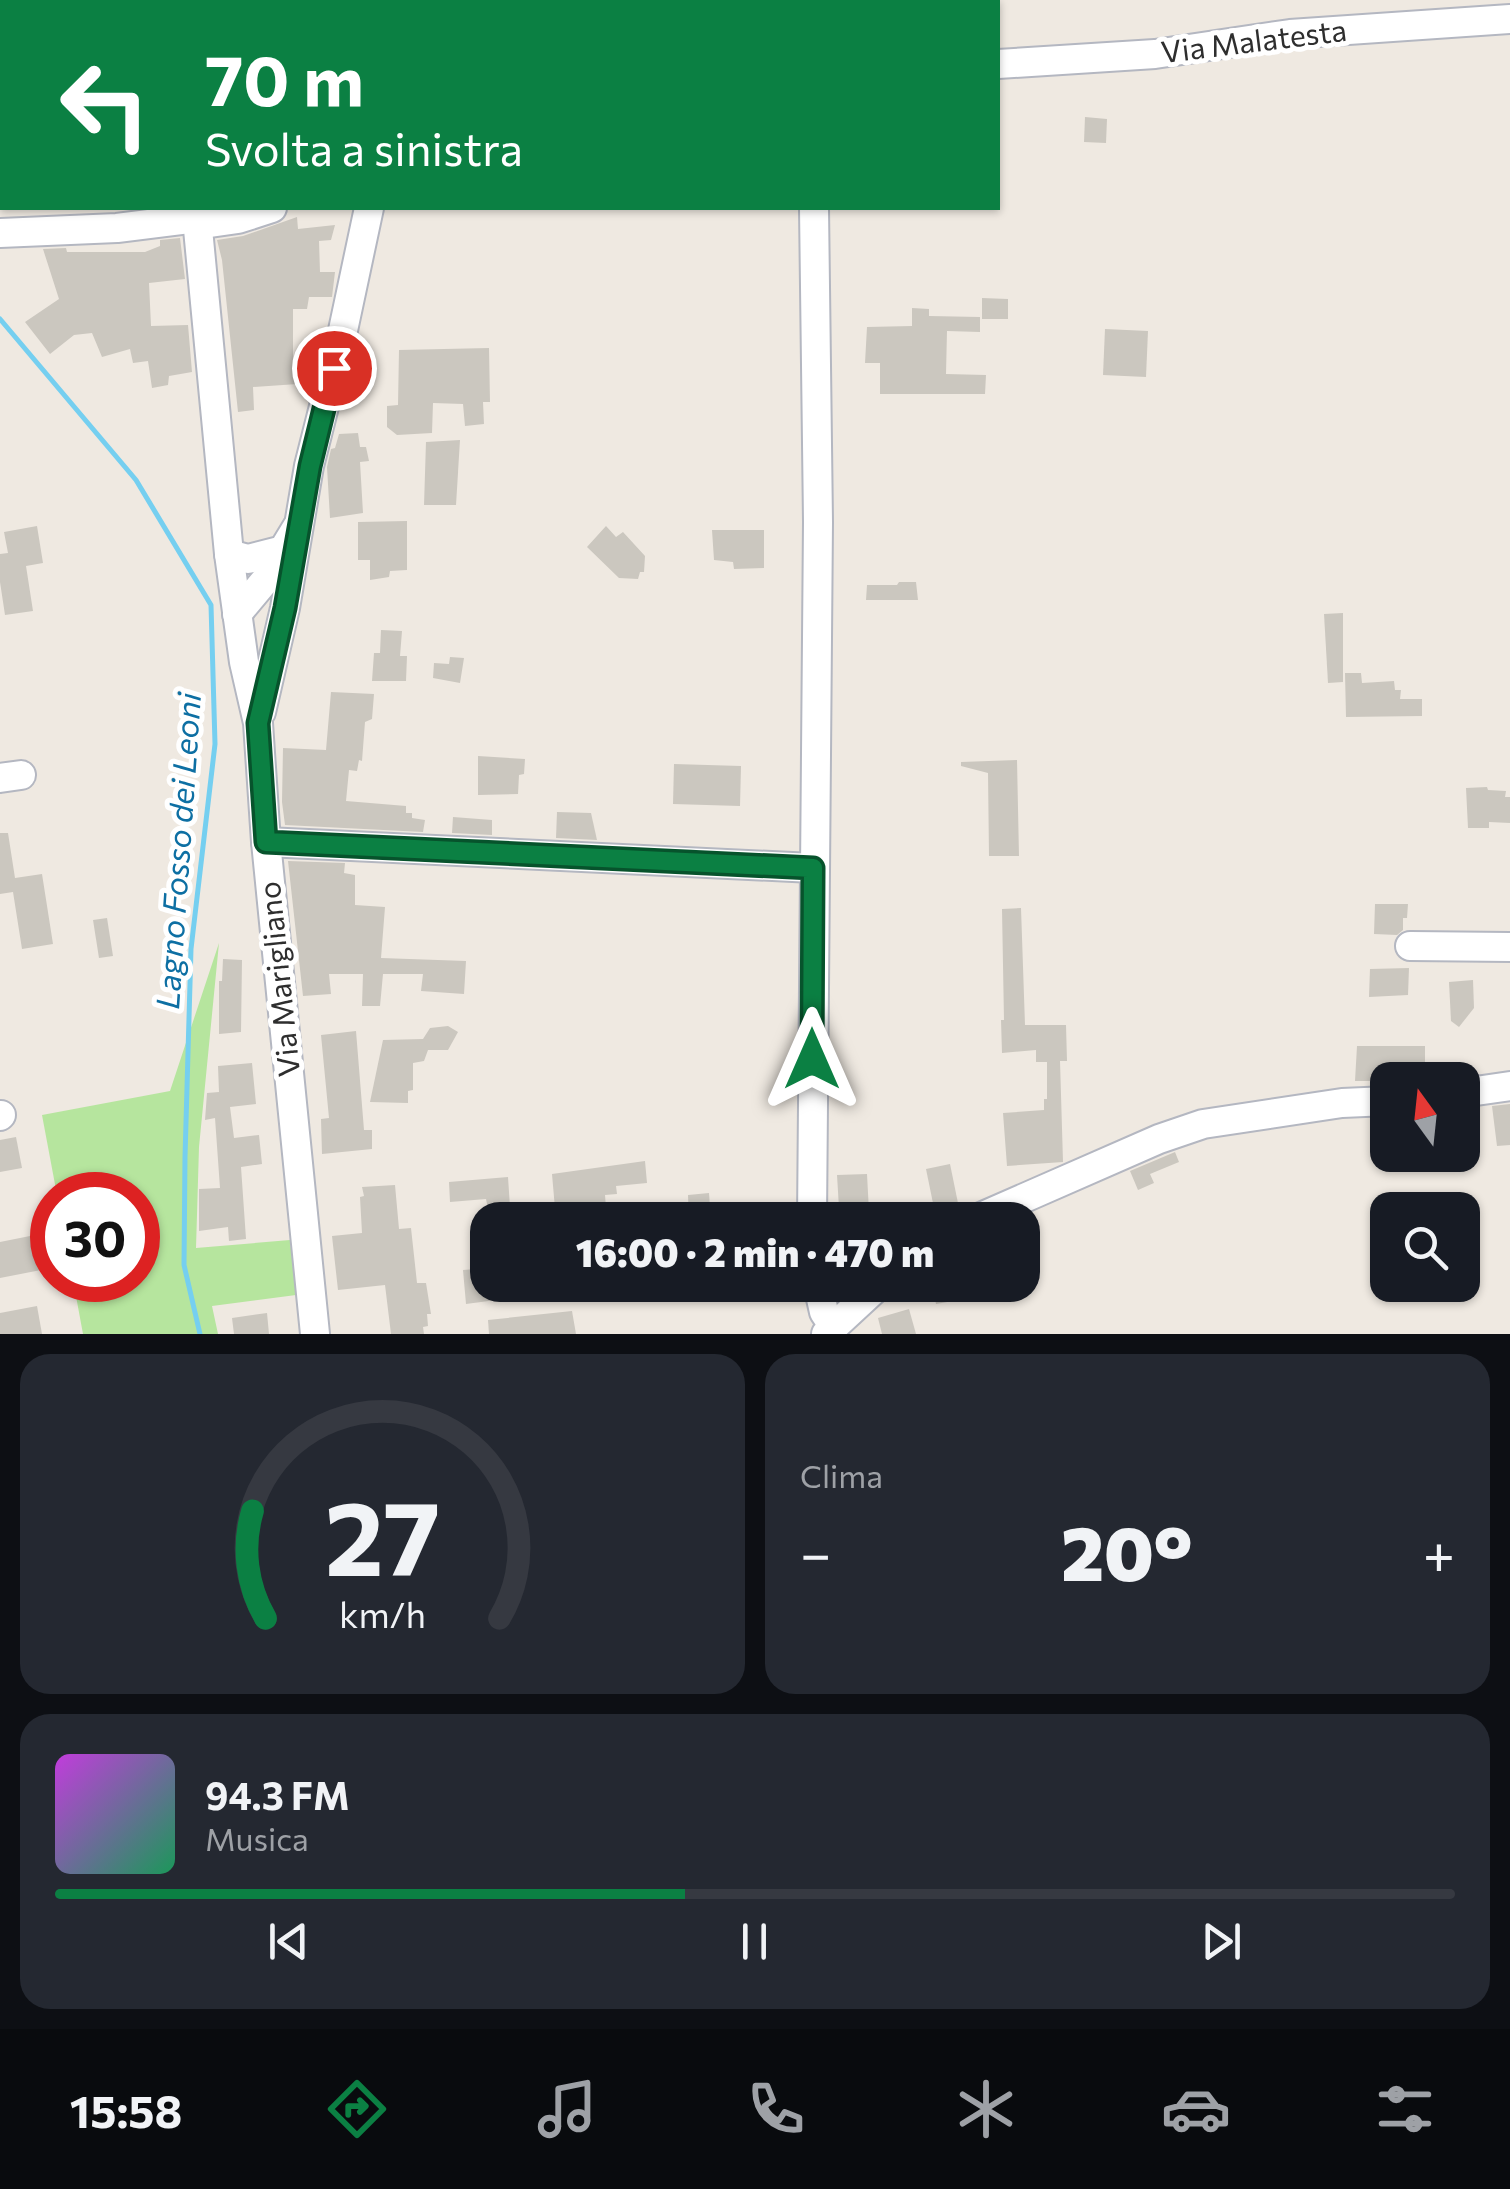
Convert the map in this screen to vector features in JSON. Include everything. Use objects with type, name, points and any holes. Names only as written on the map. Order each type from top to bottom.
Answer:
[{"type":"street","name":"Via Malatesta","points":[[1000,64],[1135,56],[1290,34],[1510,19]]},
{"type":"street","points":[[0,233],[118,228],[197,213],[210,223],[266,210]]},
{"type":"street","points":[[258,723],[369,210]]},
{"type":"street","points":[[812,1202],[818,522],[814,210]]},
{"type":"street","name":"Via Marigliano","points":[[197,213],[229,554],[258,723],[266,842],[315,1334]]},
{"type":"street","points":[[238,621],[278,564],[298,525]]},
{"type":"street","points":[[229,554],[248,559],[283,550]]},
{"type":"street","points":[[238,621],[285,608]]},
{"type":"street","points":[[266,842],[813,868]]},
{"type":"street","points":[[1410,946],[1510,947]]},
{"type":"street","points":[[1480,1090],[1510,1086]]},
{"type":"street","points":[[1015,1202],[1159,1139],[1203,1124],[1370,1101]]},
{"type":"street","points":[[822,1302],[830,1331],[862,1302]]},
{"type":"green space","points":[[219,943],[199,1147],[196,1248],[290,1240],[296,1295],[212,1306],[218,1334],[83,1334],[77,1302],[160,1302],[160,1172],[53,1172],[42,1115],[170,1091]]},
{"type":"building","points":[[1085,117],[1107,119],[1106,143],[1084,142]]},
{"type":"building","points":[[297,217],[298,229],[335,225],[331,240],[319,241],[320,272],[335,272],[332,297],[309,297],[307,309],[293,309],[293,368],[315,370],[312,383],[253,387],[254,410],[238,412],[217,240],[243,236]]},
{"type":"building","points":[[180,238],[185,279],[149,283],[151,326],[188,325],[192,372],[169,376],[168,385],[152,388],[148,361],[133,363],[130,349],[102,357],[92,333],[74,335],[50,354],[25,322],[59,299],[43,249],[145,252],[160,246],[160,240]]},
{"type":"building","points":[[982,298],[1008,299],[1008,319],[982,319]]},
{"type":"building","points":[[912,308],[929,309],[929,316],[980,317],[980,332],[947,331],[946,374],[986,375],[985,394],[880,394],[880,363],[865,363],[867,327],[912,326]]},
{"type":"building","points":[[1105,329],[1148,331],[1146,377],[1103,375]]},
{"type":"building","points":[[489,348],[490,402],[483,402],[484,424],[465,426],[463,404],[433,403],[432,433],[397,435],[387,427],[387,406],[398,405],[399,350]]},
{"type":"building","points":[[358,433],[360,447],[366,447],[369,461],[360,462],[363,513],[330,518],[327,467],[331,449],[335,448],[339,434]]},
{"type":"building","points":[[460,440],[456,505],[424,505],[426,442]]},
{"type":"building","points":[[407,521],[407,570],[390,571],[389,577],[370,580],[370,560],[358,560],[358,522]]},
{"type":"building","points":[[37,526],[43,563],[26,566],[33,611],[5,615],[0,582],[0,554],[8,553],[4,532]]},
{"type":"building","points":[[606,526],[616,537],[623,532],[645,556],[644,572],[640,572],[638,579],[619,578],[587,547]]},
{"type":"building","points":[[712,530],[764,530],[764,568],[734,569],[733,562],[714,560]]},
{"type":"building","points":[[916,582],[918,600],[866,600],[867,585]]},
{"type":"building","points":[[1343,613],[1343,682],[1328,683],[1324,614]]},
{"type":"building","points":[[381,630],[402,631],[400,656],[407,656],[406,681],[372,681],[374,653],[380,653]]},
{"type":"building","points":[[450,657],[464,658],[460,683],[433,678],[434,663],[449,664]]},
{"type":"building","points":[[1345,673],[1361,673],[1362,683],[1394,681],[1395,690],[1401,690],[1400,699],[1422,699],[1422,716],[1346,717]]},
{"type":"building","points":[[331,692],[374,694],[372,719],[365,722],[362,761],[359,760],[357,771],[349,770],[346,801],[406,806],[406,813],[412,813],[412,818],[425,820],[423,832],[285,825],[283,748],[326,750]]},
{"type":"building","points":[[478,756],[525,759],[518,794],[478,795]]},
{"type":"building","points":[[1017,760],[1019,856],[989,856],[988,773],[961,766],[961,762]]},
{"type":"building","points":[[674,764],[741,766],[740,806],[673,804]]},
{"type":"building","points":[[1466,788],[1506,791],[1505,797],[1510,797],[1510,823],[1489,822],[1489,828],[1468,828]]},
{"type":"building","points":[[557,812],[591,813],[597,840],[556,838]]},
{"type":"building","points":[[453,817],[492,820],[492,835],[452,833]]},
{"type":"building","points":[[0,833],[8,833],[15,878],[42,874],[53,944],[22,949],[13,892],[0,894]]},
{"type":"building","points":[[288,861],[345,863],[344,873],[355,875],[355,905],[385,907],[381,958],[466,961],[464,994],[421,991],[423,974],[383,974],[380,1006],[362,1006],[363,974],[329,974],[331,994],[303,996]]},
{"type":"building","points":[[1375,904],[1408,904],[1403,930],[1397,935],[1374,934]]},
{"type":"building","points":[[1021,908],[1025,1025],[1066,1025],[1067,1061],[1060,1061],[1063,1162],[1007,1166],[1003,1113],[1044,1110],[1047,1099],[1047,1062],[1036,1062],[1036,1050],[1002,1053],[1002,909]]},
{"type":"building","points":[[107,918],[113,956],[99,958],[93,920]]},
{"type":"building","points":[[223,959],[242,960],[241,1032],[219,1034]]},
{"type":"building","points":[[1409,968],[1408,995],[1369,997],[1370,969]]},
{"type":"building","points":[[1473,980],[1474,1008],[1459,1027],[1451,1021],[1449,982]]},
{"type":"building","points":[[448,1026],[458,1032],[448,1050],[428,1050],[424,1061],[413,1063],[413,1090],[408,1091],[408,1103],[370,1102],[383,1040],[423,1039],[430,1028]]},
{"type":"building","points":[[356,1031],[364,1130],[372,1130],[372,1149],[322,1154],[321,1119],[329,1118],[321,1035]]},
{"type":"building","points":[[1357,1046],[1425,1046],[1425,1062],[1370,1062],[1370,1081],[1355,1081]]},
{"type":"building","points":[[252,1063],[256,1104],[230,1107],[234,1138],[259,1135],[262,1164],[241,1167],[246,1239],[229,1241],[228,1227],[199,1231],[199,1189],[220,1188],[215,1118],[205,1120],[207,1093],[219,1092],[218,1066]]},
{"type":"building","points":[[1510,1104],[1510,1145],[1497,1146],[1492,1106]]},
{"type":"building","points":[[16,1137],[22,1168],[0,1172],[0,1140]]},
{"type":"building","points":[[1175,1152],[1179,1162],[1150,1174],[1154,1183],[1138,1190],[1130,1171]]},
{"type":"building","points":[[645,1161],[647,1183],[616,1186],[617,1194],[605,1195],[606,1202],[554,1202],[552,1174]]},
{"type":"building","points":[[950,1164],[958,1202],[933,1202],[926,1169]]},
{"type":"building","points":[[867,1174],[868,1202],[839,1202],[837,1175]]},
{"type":"building","points":[[508,1177],[510,1202],[450,1202],[449,1182]]},
{"type":"building","points":[[395,1185],[399,1229],[411,1228],[417,1283],[426,1283],[431,1314],[427,1314],[424,1334],[391,1334],[385,1285],[338,1290],[332,1236],[362,1233],[362,1187]]},
{"type":"building","points":[[709,1193],[710,1202],[688,1202],[688,1195]]},
{"type":"building","points":[[30,1236],[30,1272],[0,1278],[0,1242]]},
{"type":"building","points":[[470,1269],[470,1302],[481,1302],[466,1304],[463,1270]]},
{"type":"building","points":[[37,1306],[42,1334],[0,1334],[0,1313]]},
{"type":"building","points":[[909,1309],[916,1334],[882,1334],[878,1318]]},
{"type":"building","points":[[572,1311],[576,1334],[489,1334],[488,1320]]},
{"type":"building","points":[[267,1313],[269,1334],[234,1334],[232,1318]]},
{"type":"waterway","name":"Lagno Fosso dei Leoni","points":[[0,319],[136,480],[211,605],[215,744],[191,949],[185,1157],[184,1265],[200,1334]]},
{"type":"route","points":[[334,368],[258,723],[266,842],[813,868],[812,1059]]}]
